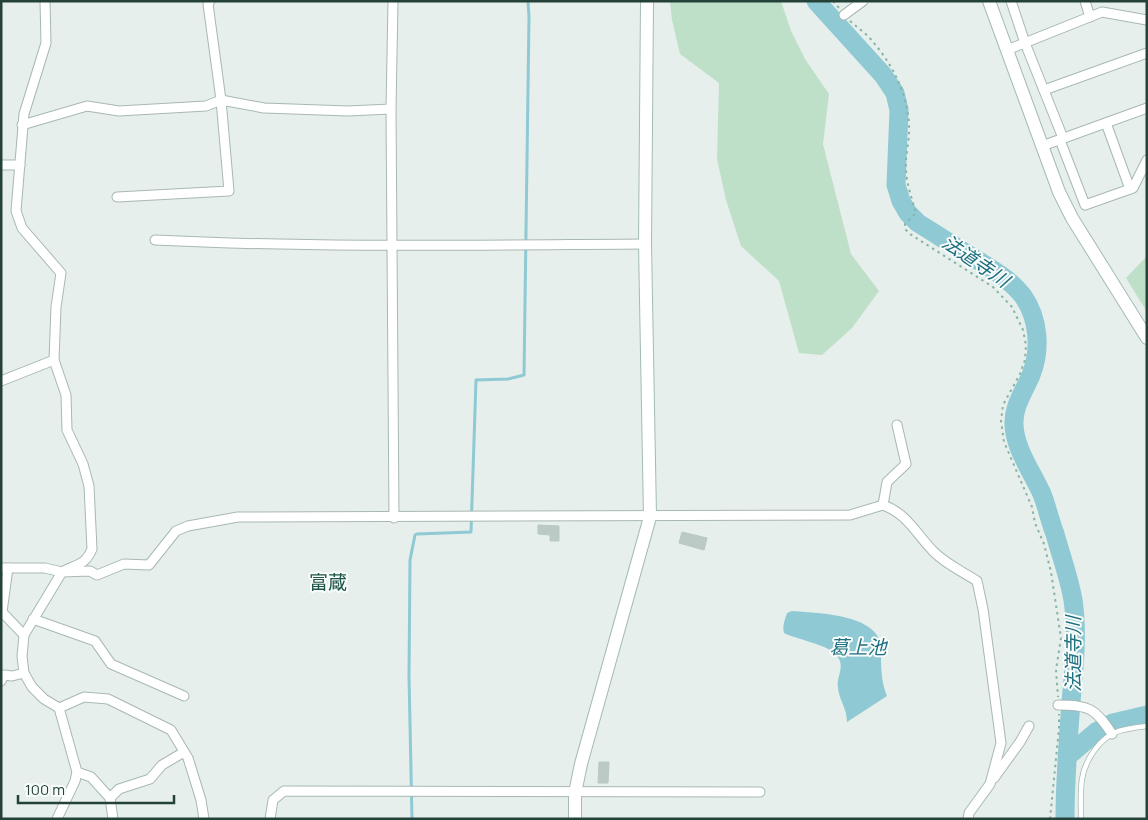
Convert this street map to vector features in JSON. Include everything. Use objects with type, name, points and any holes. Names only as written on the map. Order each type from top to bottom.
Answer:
[{"type":"street","points":[[46,1],[46,43],[22,125],[16,211],[22,228],[61,273],[56,308],[54,360],[66,395],[67,430],[83,464],[89,486],[92,549],[88,558],[81,564],[62,572],[24,635],[22,656],[24,673],[32,687],[44,699],[59,708],[77,772],[75,781],[57,819]]},
{"type":"street","points":[[117,196],[229,191],[208,4],[210,1]]},
{"type":"street","points":[[393,1],[391,109],[394,518]]},
{"type":"street","points":[[575,819],[575,793],[581,764],[650,517],[646,244],[647,1]]},
{"type":"street","points":[[844,15],[864,1]]},
{"type":"street","points":[[989,1],[1042,146],[1072,218],[1147,338]]},
{"type":"street","points":[[1011,1],[1085,205],[1134,188],[1147,160]]},
{"type":"street","points":[[1085,1],[1090,17]]},
{"type":"street","points":[[1007,50],[1102,12],[1147,20]]},
{"type":"street","points":[[1044,90],[1147,53]]},
{"type":"street","points":[[22,125],[87,106],[120,112],[206,106],[220,100],[264,108],[348,111],[391,109]]},
{"type":"street","points":[[1042,146],[1147,108]]},
{"type":"street","points":[[1106,122],[1130,190]]},
{"type":"street","points":[[1,164],[20,165]]},
{"type":"street","points":[[155,240],[228,244],[392,246],[646,244]]},
{"type":"street","points":[[1,381],[54,360]]},
{"type":"street","points":[[883,504],[887,482],[906,464],[897,425]]},
{"type":"street","points":[[24,635],[2,612],[5,568],[45,568],[62,572],[90,571],[97,576],[124,564],[149,565],[176,531],[188,526],[238,517],[394,518],[850,515],[883,504],[895,509],[906,519],[935,553],[977,581],[983,609],[1001,743],[990,784]]},
{"type":"street","points":[[34,619],[95,641],[111,664],[184,696]]},
{"type":"street","points":[[1,681],[4,675],[12,676],[24,673]]},
{"type":"street","points":[[59,708],[84,697],[108,699],[171,730],[188,758],[202,800],[204,819]]},
{"type":"street","points":[[1058,705],[1082,705],[1101,717],[1112,734]]},
{"type":"street","points":[[968,819],[969,813],[1020,742],[1029,726]]},
{"type":"street","points":[[110,798],[119,789],[150,779],[162,764],[184,752]]},
{"type":"street","points":[[77,772],[91,777],[110,798],[113,815],[119,819]]},
{"type":"street","points":[[270,819],[273,800],[284,791],[760,792]]},
{"type":"lane","points":[[1081,819],[1082,779],[1085,768],[1098,747],[1107,737],[1119,731],[1147,726]]},
{"type":"path","points":[[832,1],[873,42],[900,82],[908,112],[909,128],[906,168],[910,195],[916,213],[905,224],[905,229],[993,287],[1012,307],[1023,330],[1026,345],[1025,360],[1020,374],[1003,405],[1000,421],[1004,442],[1032,507],[1035,523],[1044,544],[1051,572],[1060,638],[1056,670],[1059,728],[1050,819]]},
{"type":"green space","points":[[670,1],[780,1],[791,31],[805,59],[829,94],[823,144],[851,254],[879,291],[852,328],[822,355],[799,353],[779,281],[741,246],[726,200],[717,159],[719,83],[680,54],[672,20]]},
{"type":"green space","points":[[1147,256],[1147,312],[1126,278]]},
{"type":"water","name":"葛上池","points":[[792,611],[829,614],[855,620],[867,626],[875,633],[880,642],[882,677],[887,696],[847,722],[846,712],[838,688],[841,668],[840,661],[836,655],[824,647],[784,633],[787,613]]},
{"type":"building","points":[[538,525],[559,526],[559,541],[550,541],[550,535],[538,534]]},
{"type":"building","points":[[682,532],[707,538],[704,550],[679,543]]},
{"type":"building","points":[[599,762],[609,762],[608,783],[598,783]]},
{"type":"waterway","points":[[412,819],[409,676],[410,560],[415,535],[471,532],[476,380],[508,379],[524,375],[528,1]]},
{"type":"waterway","name":"法道寺川","points":[[816,1],[883,75],[895,93],[899,110],[896,185],[901,201],[908,213],[918,223],[1006,279],[1023,296],[1032,315],[1037,335],[1036,355],[1031,375],[1017,405],[1014,425],[1017,443],[1044,499],[1073,600],[1075,651],[1067,760],[1065,819]]},
{"type":"waterway","points":[[1068,756],[1096,732],[1113,723],[1147,715]]},
{"type":"district","name":"富蔵","points":[[328,582]]}]
